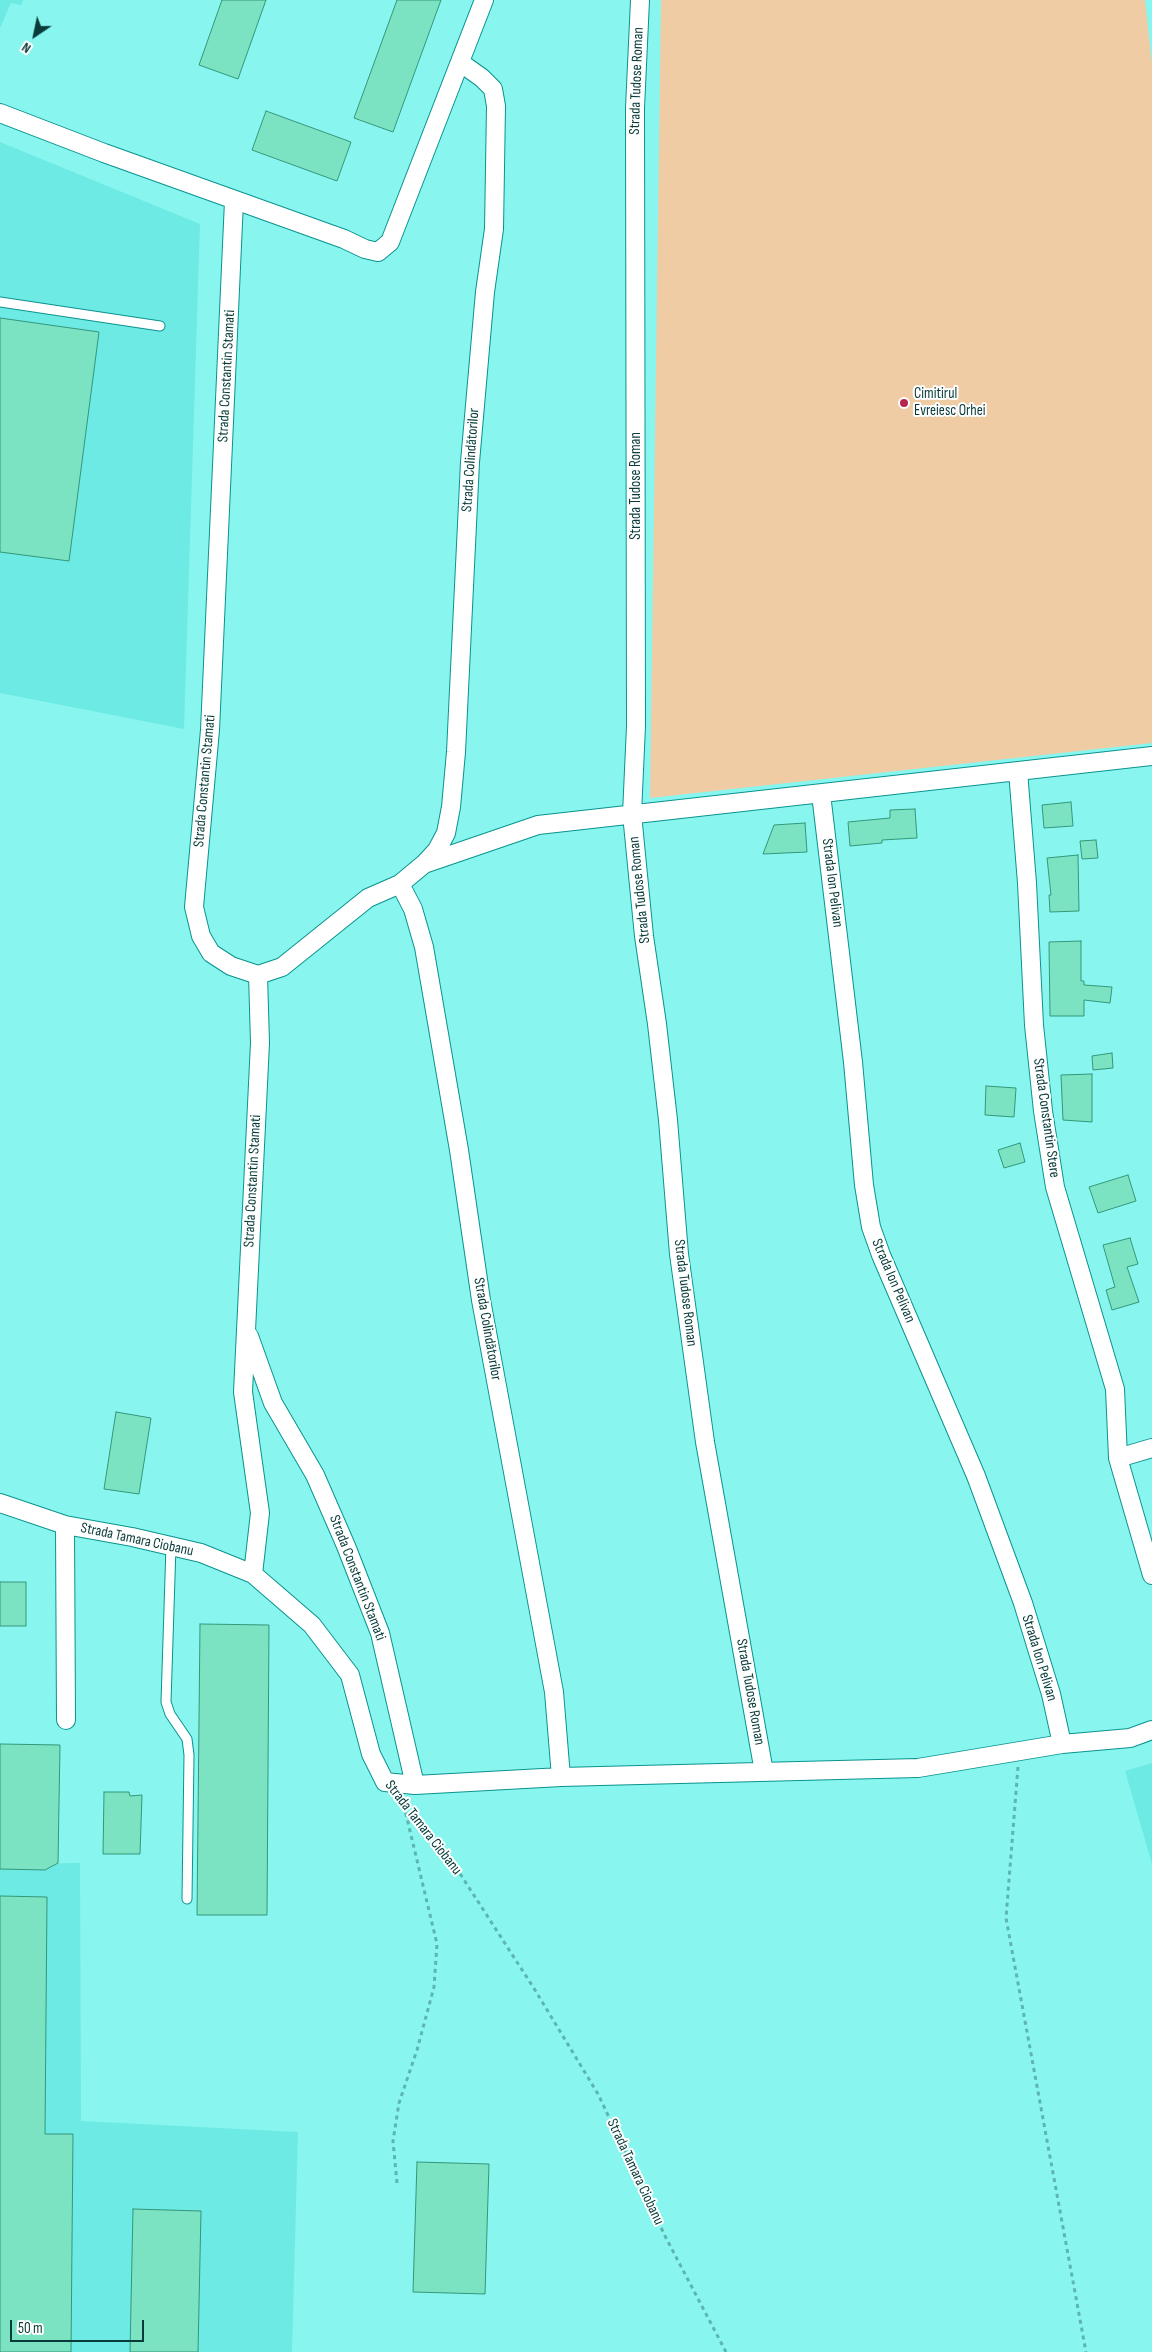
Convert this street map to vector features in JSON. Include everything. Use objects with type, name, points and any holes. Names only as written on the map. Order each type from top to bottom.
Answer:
[{"type":"street","points":[[0,113],[234,201],[344,239],[365,249],[378,252],[390,242],[484,0]]},
{"type":"street","name":"Strada Tudose Roman","points":[[640,0],[634,125],[636,716],[632,814],[644,936],[657,1024],[668,1120],[679,1254],[705,1442],[764,1772]]},
{"type":"street","name":"Strada Colindătorilor","points":[[424,864],[437,850],[446,833],[451,807],[456,752],[470,462],[485,292],[494,229],[496,106],[493,89],[482,78],[461,63]]},
{"type":"street","name":"Strada Constantin Stamati","points":[[234,201],[210,730],[194,907],[201,936],[211,953],[231,966],[258,975],[260,1043],[243,1392],[260,1513],[253,1574]]},
{"type":"street","points":[[258,975],[282,967],[368,898],[400,884],[424,864],[538,825],[1152,756]]},
{"type":"street","name":"Strada Constantin Stere","points":[[1018,771],[1027,883],[1034,1025],[1043,1111],[1055,1187],[1115,1389],[1118,1458],[1152,1575]]},
{"type":"street","name":"Strada Ion Pelivan","points":[[821,794],[853,1062],[864,1185],[871,1227],[881,1255],[976,1476],[1023,1603],[1051,1694],[1062,1744]]},
{"type":"street","name":"Strada Colindătorilor","points":[[400,884],[413,909],[426,956],[459,1150],[481,1300],[554,1692],[561,1777]]},
{"type":"street","name":"Strada Constantin Stamati","points":[[246,1326],[273,1403],[315,1475],[346,1546],[380,1633],[415,1785]]},
{"type":"street","points":[[1118,1458],[1152,1448]]},
{"type":"street","name":"Strada Tamara Ciobanu","points":[[0,1503],[65,1525],[201,1553],[253,1574],[312,1625],[350,1675],[371,1754],[385,1782]]},
{"type":"street","points":[[65,1525],[66,1720]]},
{"type":"street","points":[[385,1782],[415,1785],[561,1777],[918,1768],[1062,1744],[1130,1738],[1152,1730]]},
{"type":"lane","points":[[0,302],[160,326]]},
{"type":"lane","points":[[170,1546],[166,1702],[170,1714],[187,1739],[189,1755],[187,1899]]},
{"type":"path","points":[[1019,1752],[1006,1918],[1086,2352]]},
{"type":"path","name":"Strada Tamara Ciobanu","points":[[385,1782],[405,1809],[448,1854],[535,1990],[598,2094],[665,2236],[726,2352]]},
{"type":"path","points":[[397,2182],[393,2141],[399,2103],[417,2050],[434,1987],[437,1944],[405,1809]]},
{"type":"shaded area","points":[[0,0],[23,0],[21,5],[11,3],[0,28]]},
{"type":"shaded area","name":"Cimitirul Evreiesc Orhei","points":[[661,0],[1145,0],[1152,64],[1152,743],[650,798]]},
{"type":"shaded area","points":[[0,142],[200,224],[184,729],[0,693]]},
{"type":"shaded area","points":[[1152,1763],[1152,1864],[1125,1771]]},
{"type":"shaded area","points":[[80,1863],[81,2121],[298,2132],[292,2352],[0,2352],[0,1864]]},
{"type":"building","points":[[222,0],[266,0],[238,79],[199,65]]},
{"type":"building","points":[[397,0],[441,0],[393,132],[354,118]]},
{"type":"building","points":[[266,111],[351,142],[337,181],[252,150]]},
{"type":"building","points":[[0,318],[99,332],[69,561],[0,552]]},
{"type":"building","points":[[1071,802],[1073,826],[1044,828],[1042,805]]},
{"type":"building","points":[[915,809],[917,838],[882,840],[882,843],[850,846],[848,822],[890,818],[890,810]]},
{"type":"building","points":[[805,823],[807,852],[763,854],[774,825]]},
{"type":"building","points":[[1096,840],[1098,858],[1082,859],[1080,841]]},
{"type":"building","points":[[1078,855],[1079,911],[1050,912],[1049,895],[1051,895],[1047,858]]},
{"type":"building","points":[[1081,941],[1081,981],[1084,981],[1084,985],[1112,987],[1110,1003],[1084,1000],[1084,1016],[1050,1016],[1049,942]]},
{"type":"building","points":[[1112,1053],[1113,1068],[1093,1070],[1092,1056]]},
{"type":"building","points":[[1092,1074],[1092,1122],[1063,1120],[1061,1075]]},
{"type":"building","points":[[986,1086],[1016,1088],[1014,1117],[985,1115]]},
{"type":"building","points":[[1020,1143],[1025,1162],[1004,1168],[998,1150]]},
{"type":"building","points":[[1128,1175],[1136,1201],[1098,1213],[1089,1187]]},
{"type":"building","points":[[1130,1238],[1138,1264],[1127,1267],[1139,1302],[1112,1310],[1106,1290],[1115,1287],[1103,1245]]},
{"type":"building","points":[[116,1412],[151,1418],[139,1494],[104,1489]]},
{"type":"building","points":[[0,1582],[26,1582],[26,1626],[0,1626]]},
{"type":"building","points":[[200,1624],[269,1625],[267,1915],[197,1915]]},
{"type":"building","points":[[0,1744],[60,1745],[58,1863],[45,1870],[0,1869]]},
{"type":"building","points":[[104,1792],[129,1792],[130,1796],[142,1795],[140,1854],[103,1854]]},
{"type":"building","points":[[0,1896],[47,1897],[45,2134],[73,2134],[71,2352],[0,2352]]},
{"type":"building","points":[[417,2162],[489,2164],[485,2294],[413,2292]]},
{"type":"building","points":[[133,2209],[201,2211],[198,2352],[130,2352]]},
{"type":"place","name":"Cimitirul Evreiesc Orhei","points":[[904,403]]}]
